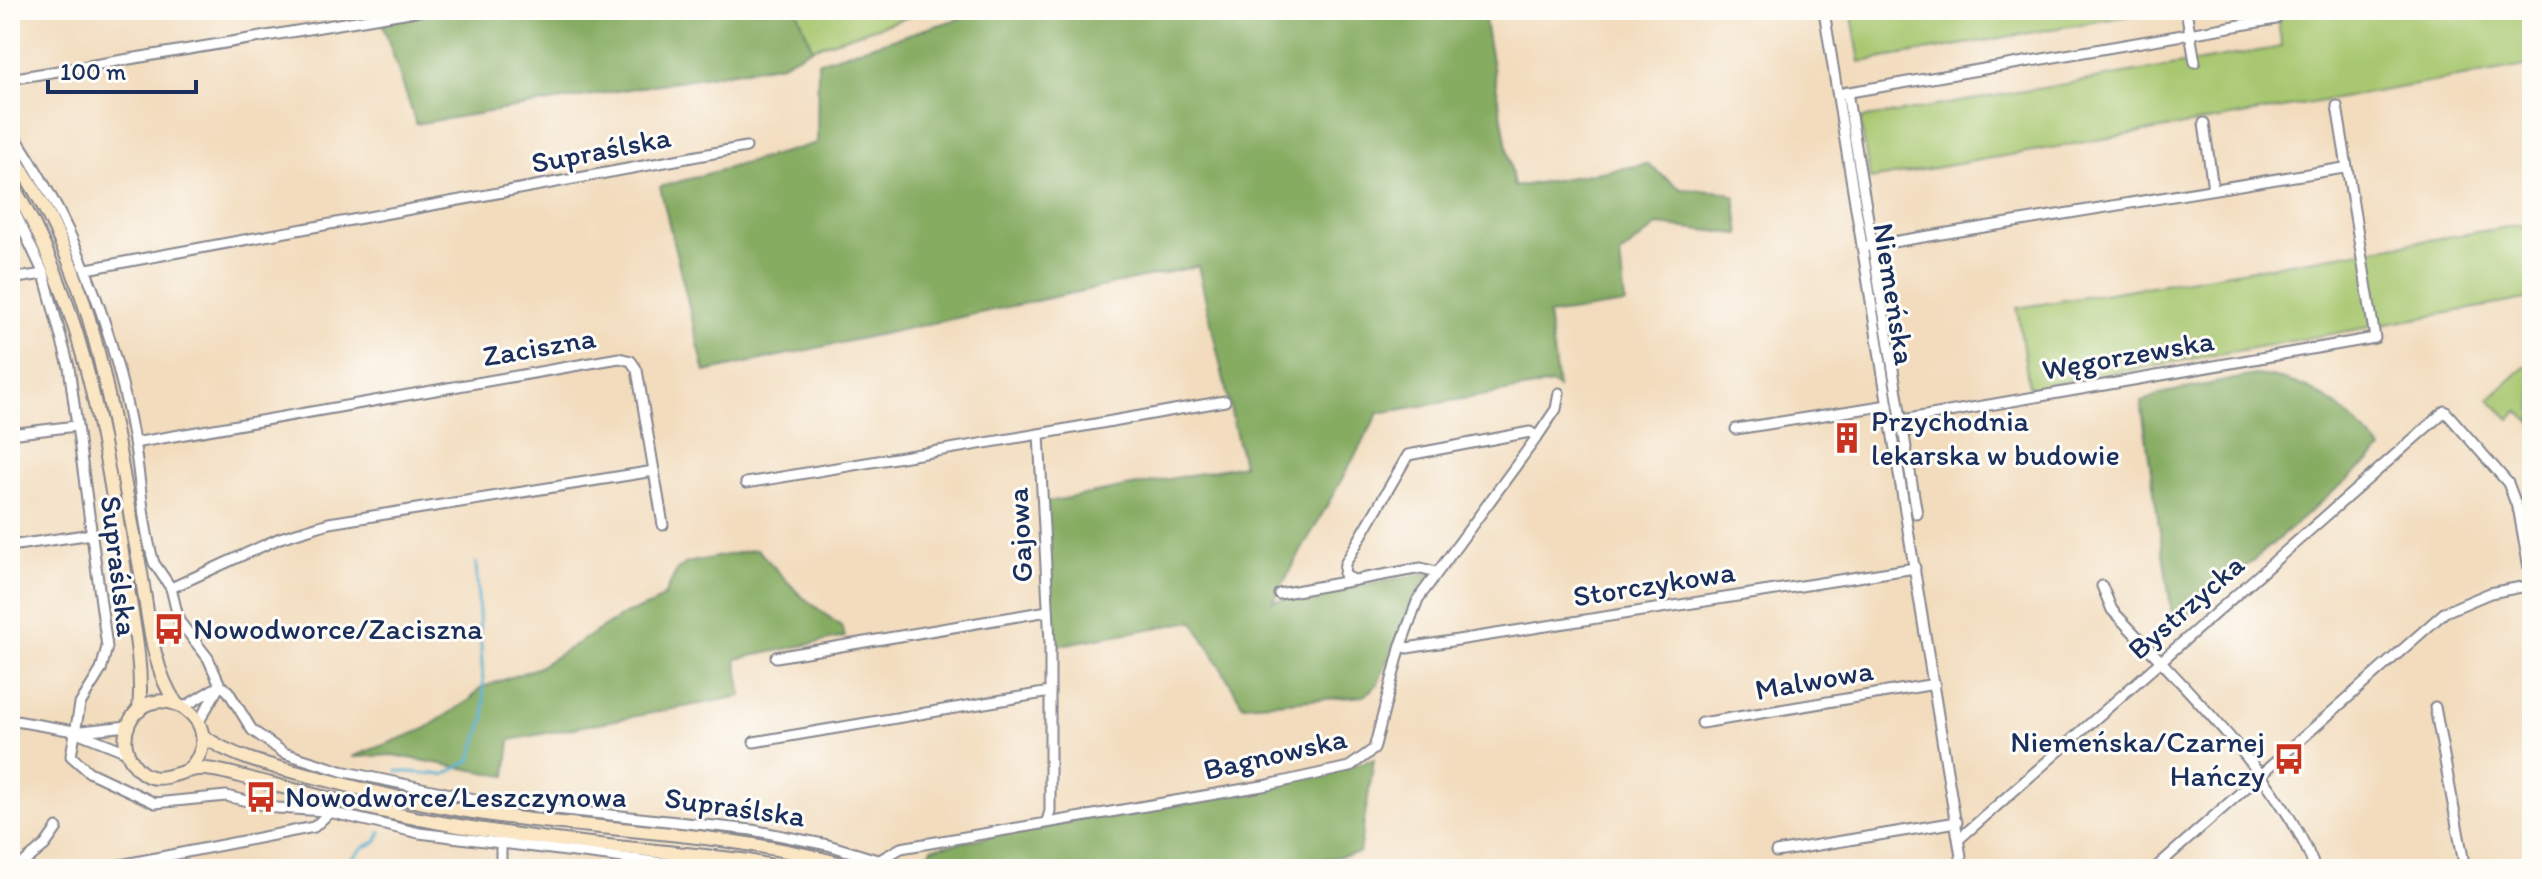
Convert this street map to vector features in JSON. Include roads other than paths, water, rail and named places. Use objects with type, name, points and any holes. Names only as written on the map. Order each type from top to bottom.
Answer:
[{"type":"main road","points":[[10,152],[59,236],[101,352],[165,685],[216,746],[283,769],[413,801],[497,816],[749,844],[858,869]]},
{"type":"main road","points":[[10,181],[56,269],[86,355],[105,445],[133,621],[141,690],[139,711]]},
{"type":"main road","points":[[180,705],[150,704],[139,711],[128,726],[127,752],[139,769],[157,778],[208,769],[437,823],[749,861],[787,869]]},
{"type":"main road","points":[[187,771],[199,755],[200,729]]},
{"type":"street","points":[[10,79],[422,10]]},
{"type":"street","points":[[2186,10],[2195,62]]},
{"type":"street","name":"Niemeńska","points":[[1824,11],[1842,93],[1867,246],[1888,405],[1963,869]]},
{"type":"street","points":[[1842,93],[2276,19]]},
{"type":"street","points":[[1917,514],[1902,420],[1867,246],[2344,168],[2337,106]]},
{"type":"street","points":[[2204,123],[2213,189]]},
{"type":"street","name":"Supraślska","points":[[10,129],[39,171],[87,269],[115,347],[134,443],[150,551],[157,570],[171,588],[179,621],[208,658],[220,677],[220,685],[265,742],[284,753],[341,771],[489,802],[752,830],[907,869]]},
{"type":"street","name":"Supraślska","points":[[87,269],[746,147]]},
{"type":"street","name":"Węgorzewska","points":[[1891,422],[2375,338],[2344,168]]},
{"type":"street","name":"Supraślska","points":[[10,202],[44,274],[69,367],[107,647],[101,670],[80,704],[70,752],[77,765],[155,803],[179,803],[213,795],[277,808],[329,813],[419,833],[501,846],[713,869]]},
{"type":"street","points":[[10,279],[44,274]]},
{"type":"street","name":"Zaciszna","points":[[134,443],[619,358],[631,361],[637,370],[663,525]]},
{"type":"street","name":"Bagnowska","points":[[880,860],[884,854],[901,848],[1268,785],[1349,767],[1374,749],[1401,645],[1418,599],[1537,437],[1556,409],[1559,393]]},
{"type":"street","points":[[746,483],[1225,401]]},
{"type":"street","points":[[1736,429],[1888,405]]},
{"type":"street","name":"Bystrzycka","points":[[1959,839],[2445,411],[2508,483],[2519,512],[2532,585]]},
{"type":"street","points":[[10,434],[76,426]]},
{"type":"street","points":[[1354,580],[1344,575],[1345,564],[1408,455],[1530,432],[1537,437]]},
{"type":"street","name":"Gajowa","points":[[1039,434],[1050,692],[1047,821]]},
{"type":"street","points":[[171,588],[280,538],[329,523],[654,471]]},
{"type":"street","points":[[10,546],[92,534]]},
{"type":"street","points":[[1279,594],[1421,568],[1436,572]]},
{"type":"street","name":"Storczykowa","points":[[1401,645],[1407,648],[1915,568]]},
{"type":"street","points":[[2154,869],[2445,612],[2490,593],[2532,585]]},
{"type":"street","points":[[2102,586],[2112,610],[2260,775],[2295,825],[2315,869]]},
{"type":"street","points":[[776,657],[1048,611]]},
{"type":"street","name":"Malwowa","points":[[1702,723],[1935,684]]},
{"type":"street","points":[[180,705],[220,685]]},
{"type":"street","points":[[200,729],[220,685]]},
{"type":"street","points":[[754,742],[1050,692]]},
{"type":"street","points":[[2435,707],[2465,869]]},
{"type":"street","points":[[10,720],[74,731],[127,752]]},
{"type":"street","points":[[74,731],[128,726]]},
{"type":"street","points":[[100,869],[314,827],[329,813]]},
{"type":"street","points":[[1776,852],[1957,822]]},
{"type":"street","points":[[16,869],[45,845],[57,828]]},
{"type":"street","points":[[501,846],[501,869]]},
{"type":"waterway","points":[[397,771],[444,775],[471,760],[485,716],[476,563]]},
{"type":"waterway","points":[[340,869],[364,847],[376,842],[381,832]]},
{"type":"place","name":"Przychodnia lekarska w budowie","points":[[1847,438]]},
{"type":"place","name":"Nowodworce/Zaciszna","points":[[169,629]]},
{"type":"place","name":"Niemeńska/Czarnej Hańczy","points":[[2289,759]]},
{"type":"place","name":"Nowodworce/Leszczynowa","points":[[261,797]]}]
